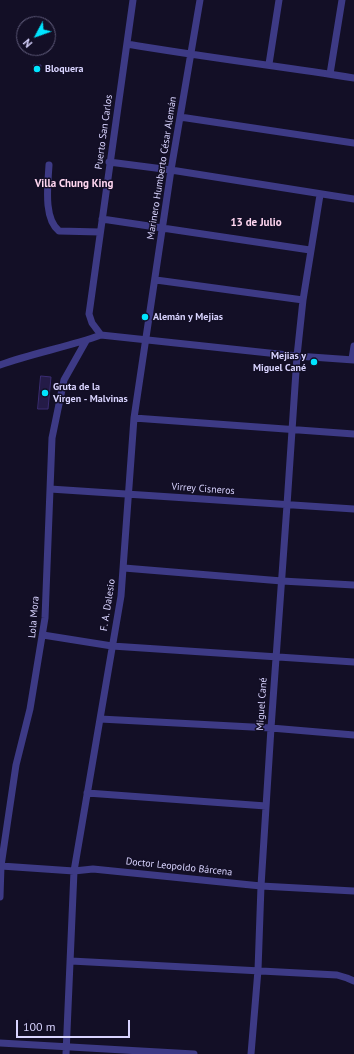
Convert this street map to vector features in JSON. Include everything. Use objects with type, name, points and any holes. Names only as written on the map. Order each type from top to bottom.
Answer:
[{"type":"street","name":"Puerto San Carlos","points":[[101,335],[92,323],[89,314],[109,162],[133,0]]},
{"type":"street","name":"Marinero Humberto César Alemán","points":[[145,340],[156,280],[171,170],[200,0]]},
{"type":"street","points":[[269,64],[279,0]]},
{"type":"street","points":[[330,74],[342,0]]},
{"type":"street","points":[[127,44],[191,55],[269,64],[354,78]]},
{"type":"street","points":[[180,117],[354,143]]},
{"type":"street","points":[[109,162],[171,170],[354,199]]},
{"type":"street","points":[[49,165],[48,202],[55,228],[59,231],[100,232]]},
{"type":"street","name":"Miguel Cané","points":[[251,1054],[258,970],[261,886],[271,728],[288,505],[297,356],[310,250],[320,194]]},
{"type":"street","points":[[102,219],[310,250]]},
{"type":"street","points":[[156,280],[303,300]]},
{"type":"street","points":[[0,365],[86,341],[101,335],[297,356],[353,360],[354,346]]},
{"type":"street","name":"F. A. Dalesio","points":[[66,1050],[74,871],[121,596],[134,418],[145,340]]},
{"type":"street","name":"Lola Mora","points":[[0,897],[1,866],[16,765],[30,709],[43,635],[48,571],[52,438],[64,380],[86,341]]},
{"type":"street","points":[[134,418],[354,434]]},
{"type":"street","name":"Virrey Cisneros","points":[[50,489],[354,509]]},
{"type":"street","points":[[124,568],[282,581],[354,585]]},
{"type":"street","points":[[43,635],[112,646],[354,662]]},
{"type":"street","points":[[100,719],[354,734]]},
{"type":"street","points":[[87,793],[266,806]]},
{"type":"street","name":"Doctor Leopoldo Bárcena","points":[[1,866],[74,871],[93,869],[261,886],[354,891]]},
{"type":"street","points":[[71,961],[337,975],[354,981]]},
{"type":"street","points":[[0,1043],[66,1050],[194,1054]]},
{"type":"building","name":"Bloquera","points":[[34,65],[41,65],[40,72],[35,73]]},
{"type":"building","name":"Gruta de la Virgen - Malvinas","points":[[41,376],[51,377],[48,409],[38,409]]},
{"type":"place","name":"Bloquera","points":[[37,69]]},
{"type":"place","name":"Alemán y Mejias","points":[[145,317]]},
{"type":"place","name":"Mejias y Miguel Cané","points":[[314,362]]},
{"type":"place","name":"Gruta de la Virgen - Malvinas","points":[[45,393]]},
{"type":"district","name":"Villa Chung King","points":[[74,184]]},
{"type":"district","name":"13 de Julio","points":[[256,223]]}]
